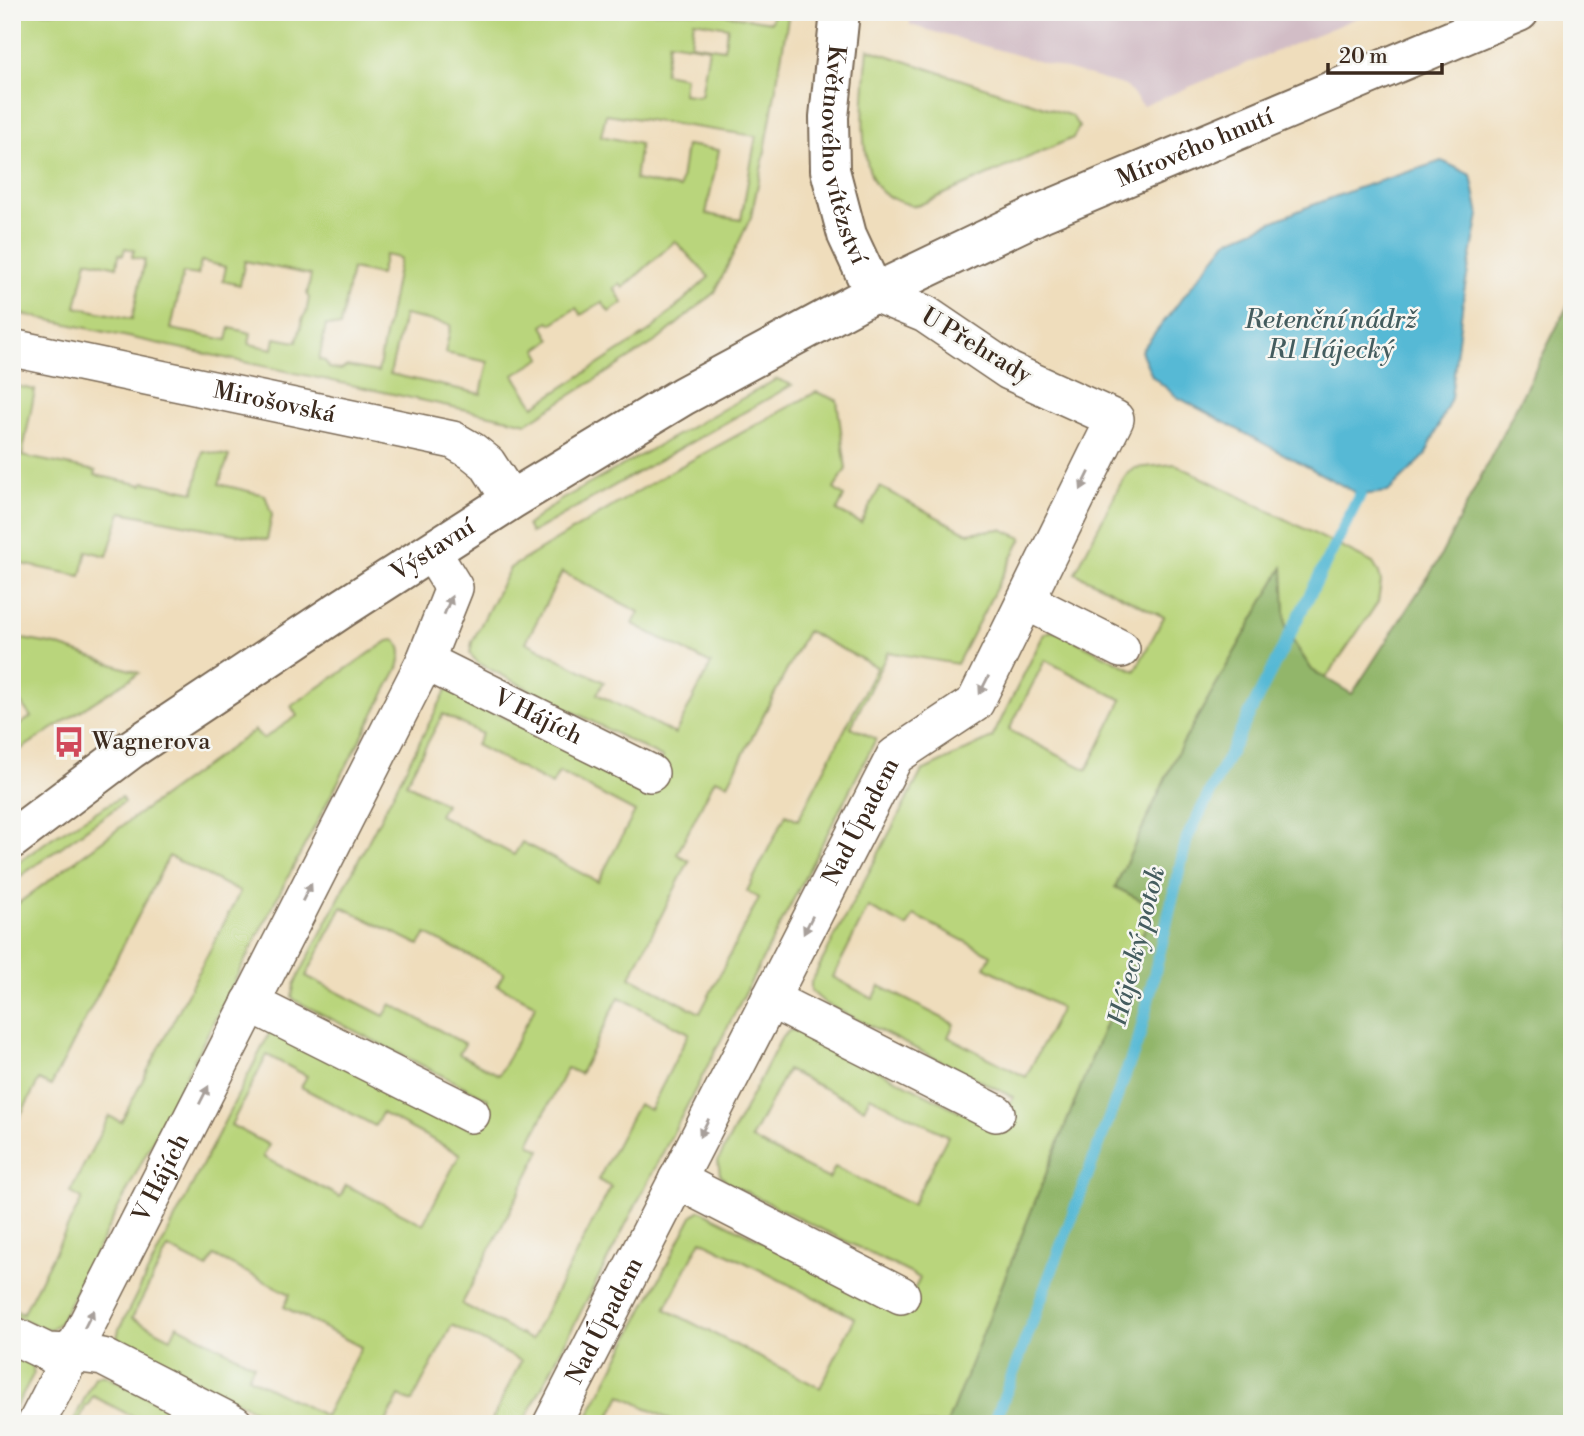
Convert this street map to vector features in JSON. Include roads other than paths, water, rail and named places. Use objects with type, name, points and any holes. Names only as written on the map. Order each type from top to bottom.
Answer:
[{"type":"main road","name":"Květnového vítězství","points":[[840,12],[829,117],[830,170],[847,234],[874,293]]},
{"type":"main road","name":"Mírového hnutí","points":[[874,293],[1041,212],[1519,12]]},
{"type":"main road","name":"Výstavní","points":[[12,839],[130,750],[511,500],[683,396],[874,293]]},
{"type":"street","name":"U Přehrady","points":[[874,293],[925,314],[1009,371],[1115,419]]},
{"type":"street","name":"Mirošovská","points":[[12,348],[453,440],[487,463],[511,500]]},
{"type":"street","name":"Nad Úpadem","points":[[552,1424],[895,756],[975,703],[1115,419]]},
{"type":"street","name":"V Hájích","points":[[36,1424],[425,661],[454,588],[432,552]]},
{"type":"street","points":[[1026,601],[1121,649]]},
{"type":"street","name":"V Hájích","points":[[425,661],[650,773]]},
{"type":"street","points":[[770,999],[996,1113]]},
{"type":"street","points":[[250,1003],[471,1114]]},
{"type":"street","points":[[677,1180],[901,1295]]},
{"type":"street","points":[[12,1335],[47,1352],[103,1357],[234,1424]]},
{"type":"water","name":"Retenční nádrž R1 Hájecký","points":[[1442,161],[1471,175],[1479,215],[1464,292],[1451,398],[1425,456],[1388,492],[1360,495],[1177,397],[1152,376],[1141,351],[1227,241],[1358,188]]},
{"type":"waterway","name":"Hájecký potok","points":[[994,1424],[1139,1038],[1187,838],[1360,495]]},
{"type":"place","name":"Wagnerova","points":[[69,742]]}]
